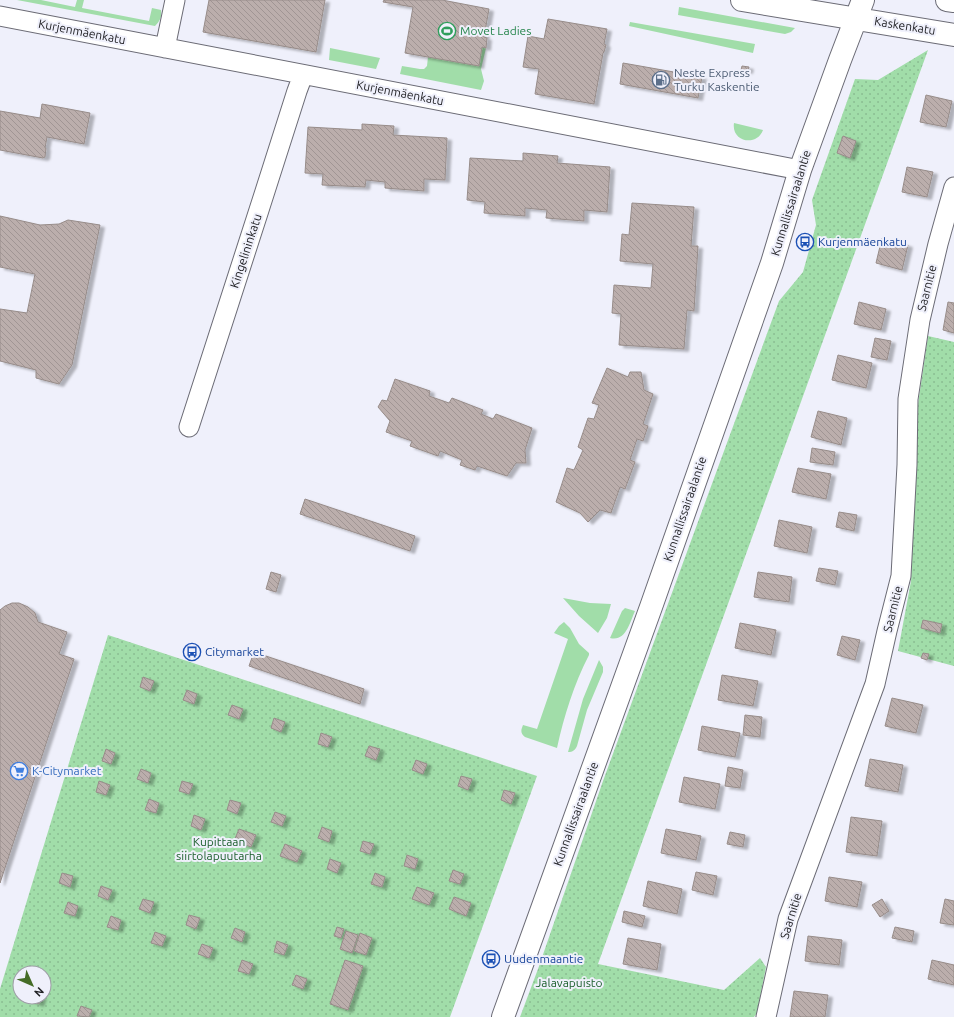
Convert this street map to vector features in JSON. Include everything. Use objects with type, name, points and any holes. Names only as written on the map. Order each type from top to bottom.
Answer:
[{"type":"street","points":[[165,48],[175,0]]},
{"type":"street","name":"Kaskenkatu","points":[[742,0],[859,9],[954,35]]},
{"type":"street","points":[[947,0],[954,1]]},
{"type":"street","name":"Kunnallissairaalantie","points":[[503,1017],[646,621],[772,263],[800,170],[859,9]]},
{"type":"street","name":"Kurjenmäenkatu","points":[[0,16],[800,170]]},
{"type":"street","name":"Kingelininkatu","points":[[189,427],[303,75]]},
{"type":"street","name":"Saarnitie","points":[[766,1017],[788,919],[875,684],[901,576],[907,465],[908,399],[920,320],[938,244],[954,187]]},
{"type":"green space","points":[[17,0],[41,0],[75,7],[77,0],[84,0],[82,8],[149,21],[152,8],[161,10],[161,17],[155,26]]},
{"type":"green space","points":[[679,7],[795,28],[791,32],[785,34],[678,15]]},
{"type":"green space","points":[[630,22],[755,44],[753,53],[629,26]]},
{"type":"green space","points":[[482,47],[486,48],[481,69],[484,81],[481,90],[400,74],[402,66],[424,69],[427,66],[428,57]]},
{"type":"green space","points":[[330,48],[380,58],[376,69],[329,60]]},
{"type":"green space","name":"Jalavapuisto","points":[[928,50],[598,964],[724,990],[760,958],[766,967],[757,1013],[754,1017],[520,1017],[603,781],[779,301],[803,272],[816,225],[812,200],[855,79],[878,80]]},
{"type":"green space","points":[[734,123],[763,130],[756,139],[745,140],[736,134]]},
{"type":"green space","points":[[928,336],[954,342],[954,666],[898,651],[911,581],[918,404]]},
{"type":"green space","points":[[563,598],[590,603],[611,604],[607,618],[598,633],[579,616]]},
{"type":"green space","points":[[625,608],[635,611],[627,630],[620,637],[610,638],[622,611]]},
{"type":"green space","points":[[564,622],[570,628],[579,644],[589,653],[589,655],[570,700],[557,748],[525,737],[521,730],[523,725],[537,729],[568,639],[554,633]]},
{"type":"green space","name":"Kupittaan siirtolapuutarha","points":[[108,635],[537,776],[450,1017],[0,1017],[0,989]]},
{"type":"green space","points":[[599,660],[603,667],[603,672],[587,710],[577,746],[571,752],[568,752],[583,699]]},
{"type":"building","points":[[209,0],[325,0],[316,52],[203,32]]},
{"type":"building","points":[[384,0],[442,0],[489,9],[484,37],[487,38],[486,48],[482,47],[479,66],[405,53],[413,7],[383,2]]},
{"type":"building","points":[[548,19],[607,29],[604,44],[606,45],[603,53],[594,104],[535,94],[539,69],[523,67],[528,36],[544,39]]},
{"type":"building","points":[[623,63],[702,77],[698,98],[620,84]]},
{"type":"building","points":[[742,66],[749,67],[748,71],[741,70]]},
{"type":"building","points":[[926,95],[952,101],[946,127],[920,122]]},
{"type":"building","points":[[42,104],[90,113],[84,144],[47,137],[45,157],[43,158],[0,150],[0,111],[40,118]]},
{"type":"building","points":[[362,124],[394,126],[393,135],[447,138],[445,180],[424,179],[424,191],[385,188],[385,182],[366,180],[365,187],[322,185],[323,174],[305,173],[308,127],[362,130]]},
{"type":"building","points":[[843,136],[856,141],[850,158],[837,153]]},
{"type":"building","points":[[523,153],[558,156],[557,163],[610,167],[607,212],[584,210],[584,221],[546,218],[547,210],[525,208],[525,216],[484,213],[485,202],[467,200],[470,158],[523,161]]},
{"type":"building","points":[[907,167],[933,172],[927,197],[902,192]]},
{"type":"building","points":[[632,203],[694,207],[691,246],[698,246],[694,311],[687,310],[684,349],[619,345],[621,314],[612,313],[614,285],[651,288],[653,264],[620,261],[622,234],[629,235]]},
{"type":"building","points":[[0,216],[40,225],[59,224],[68,220],[100,225],[72,365],[59,384],[36,378],[36,370],[0,361],[0,309],[27,313],[35,274],[0,267]]},
{"type":"building","points":[[882,238],[908,245],[902,270],[876,263]]},
{"type":"building","points":[[859,302],[886,309],[881,330],[854,324]]},
{"type":"building","points":[[948,302],[954,303],[954,333],[943,330]]},
{"type":"building","points":[[875,338],[891,341],[887,360],[871,357]]},
{"type":"building","points":[[838,355],[872,363],[866,388],[832,380]]},
{"type":"building","points":[[607,368],[628,377],[630,372],[641,372],[644,390],[653,394],[643,424],[648,426],[643,441],[637,439],[630,460],[635,462],[625,489],[620,487],[611,513],[600,510],[588,522],[580,513],[556,502],[567,468],[574,470],[583,450],[578,447],[588,418],[594,419],[599,405],[592,403]]},
{"type":"building","points":[[395,379],[430,391],[429,396],[449,403],[452,398],[483,410],[481,414],[493,419],[496,414],[532,428],[525,450],[526,463],[516,463],[507,476],[477,466],[475,470],[460,465],[462,460],[440,451],[438,456],[410,446],[412,441],[386,432],[390,421],[378,407],[382,400],[387,401]]},
{"type":"building","points":[[818,411],[847,418],[841,445],[811,437]]},
{"type":"building","points":[[812,448],[835,452],[833,465],[810,462]]},
{"type":"building","points":[[798,468],[831,474],[826,499],[792,492]]},
{"type":"building","points":[[305,499],[415,536],[410,551],[300,514]]},
{"type":"building","points":[[839,512],[857,515],[854,531],[836,527]]},
{"type":"building","points":[[779,520],[812,527],[807,553],[774,546]]},
{"type":"building","points":[[819,568],[838,571],[835,585],[816,581]]},
{"type":"building","points":[[271,572],[281,575],[276,592],[266,589]]},
{"type":"building","points":[[758,572],[792,577],[789,602],[754,597]]},
{"type":"building","name":"K-Citymarket","points":[[12,603],[19,603],[28,607],[35,613],[38,622],[67,632],[59,654],[74,659],[0,883],[0,610]]},
{"type":"building","points":[[923,620],[942,624],[940,633],[921,628]]},
{"type":"building","points":[[740,623],[776,630],[771,655],[735,648]]},
{"type":"building","points":[[842,636],[860,640],[855,660],[837,655]]},
{"type":"building","points":[[254,652],[364,689],[360,704],[249,666]]},
{"type":"building","points":[[923,653],[929,654],[927,660],[921,658]]},
{"type":"building","points":[[722,675],[758,681],[753,706],[718,700]]},
{"type":"building","points":[[143,677],[154,681],[150,691],[140,687]]},
{"type":"building","points":[[187,690],[197,694],[194,704],[183,700]]},
{"type":"building","points":[[892,698],[923,705],[916,733],[885,726]]},
{"type":"building","points":[[232,705],[243,709],[239,719],[228,715]]},
{"type":"building","points":[[745,715],[762,717],[760,737],[743,735]]},
{"type":"building","points":[[274,718],[285,722],[281,732],[271,728]]},
{"type":"building","points":[[702,726],[740,733],[735,757],[698,750]]},
{"type":"building","points":[[321,733],[332,737],[328,747],[318,744]]},
{"type":"building","points":[[369,746],[380,749],[376,760],[365,756]]},
{"type":"building","points":[[106,749],[115,753],[111,764],[102,761]]},
{"type":"building","points":[[870,759],[903,765],[898,792],[865,786]]},
{"type":"building","points":[[416,760],[427,764],[423,774],[412,770]]},
{"type":"building","points":[[728,767],[743,770],[740,788],[725,786]]},
{"type":"building","points":[[141,769],[151,773],[148,783],[137,779]]},
{"type":"building","points":[[461,776],[472,779],[468,790],[458,786]]},
{"type":"building","points":[[684,777],[720,784],[715,809],[679,802]]},
{"type":"building","points":[[99,781],[110,785],[106,795],[96,792]]},
{"type":"building","points":[[182,781],[193,784],[189,794],[179,791]]},
{"type":"building","points":[[504,790],[515,793],[511,804],[501,800]]},
{"type":"building","points":[[149,799],[159,803],[156,813],[145,810]]},
{"type":"building","points":[[230,800],[241,803],[237,814],[227,810]]},
{"type":"building","points":[[275,812],[286,816],[282,826],[271,822]]},
{"type":"building","points":[[194,815],[205,819],[201,830],[191,826]]},
{"type":"building","points":[[851,817],[882,821],[877,856],[846,852]]},
{"type":"building","points":[[322,827],[332,831],[329,842],[318,838]]},
{"type":"building","points":[[239,829],[256,835],[251,847],[234,841]]},
{"type":"building","points":[[666,829],[701,836],[696,860],[661,853]]},
{"type":"building","points":[[730,832],[745,835],[743,847],[727,844]]},
{"type":"building","points":[[363,841],[374,844],[370,854],[360,851]]},
{"type":"building","points":[[285,844],[302,851],[297,862],[280,856]]},
{"type":"building","points":[[407,855],[418,859],[415,869],[404,866]]},
{"type":"building","points":[[330,859],[341,863],[337,873],[327,869]]},
{"type":"building","points":[[453,870],[464,874],[460,884],[449,881]]},
{"type":"building","points":[[696,872],[717,876],[713,895],[692,890]]},
{"type":"building","points":[[62,873],[73,876],[70,887],[59,883]]},
{"type":"building","points":[[375,873],[385,877],[382,887],[371,884]]},
{"type":"building","points":[[829,877],[862,882],[857,907],[825,901]]},
{"type":"building","points":[[648,881],[682,889],[677,914],[643,906]]},
{"type":"building","points":[[101,886],[112,890],[108,900],[98,896]]},
{"type":"building","points":[[417,887],[434,893],[429,905],[412,899]]},
{"type":"building","points":[[454,897],[471,903],[466,916],[449,909]]},
{"type":"building","points":[[143,899],[154,902],[150,913],[139,909]]},
{"type":"building","points":[[882,899],[889,911],[880,917],[872,905]]},
{"type":"building","points":[[945,899],[954,901],[954,925],[940,923]]},
{"type":"building","points":[[68,902],[78,906],[75,916],[64,913]]},
{"type":"building","points":[[624,911],[645,916],[642,927],[622,922]]},
{"type":"building","points":[[189,915],[200,918],[196,929],[186,925]]},
{"type":"building","points":[[111,916],[121,920],[118,930],[107,927]]},
{"type":"building","points":[[337,927],[344,929],[341,938],[334,936]]},
{"type":"building","points":[[895,927],[914,931],[912,942],[892,938]]},
{"type":"building","points":[[235,928],[245,932],[242,942],[231,938]]},
{"type":"building","points":[[346,931],[358,935],[352,953],[340,949]]},
{"type":"building","points":[[155,932],[166,936],[162,946],[151,943]]},
{"type":"building","points":[[360,933],[372,938],[366,955],[354,951]]},
{"type":"building","points":[[808,936],[842,940],[839,965],[805,961]]},
{"type":"building","points":[[628,938],[661,944],[657,970],[623,964]]},
{"type":"building","points":[[277,941],[288,945],[284,955],[274,952]]},
{"type":"building","points":[[202,944],[213,948],[209,958],[198,954]]},
{"type":"building","points":[[242,960],[253,964],[249,974],[238,971]]},
{"type":"building","points":[[345,960],[363,966],[348,1010],[330,1004]]},
{"type":"building","points":[[932,960],[954,965],[954,985],[928,979]]},
{"type":"building","points":[[296,975],[307,979],[303,989],[292,985]]},
{"type":"building","points":[[794,991],[828,995],[825,1017],[790,1017]]},
{"type":"building","points":[[81,1006],[92,1010],[89,1017],[77,1016]]},
{"type":"place","name":"Movet Ladies","points":[[447,31]]},
{"type":"place","name":"Neste Express Turku Kaskentie","points":[[661,80]]},
{"type":"place","name":"Kurjenmäenkatu","points":[[805,242]]},
{"type":"place","name":"Citymarket","points":[[192,652]]},
{"type":"place","name":"K-Citymarket","points":[[19,771]]},
{"type":"place","name":"Uudenmaantie","points":[[491,959]]}]
